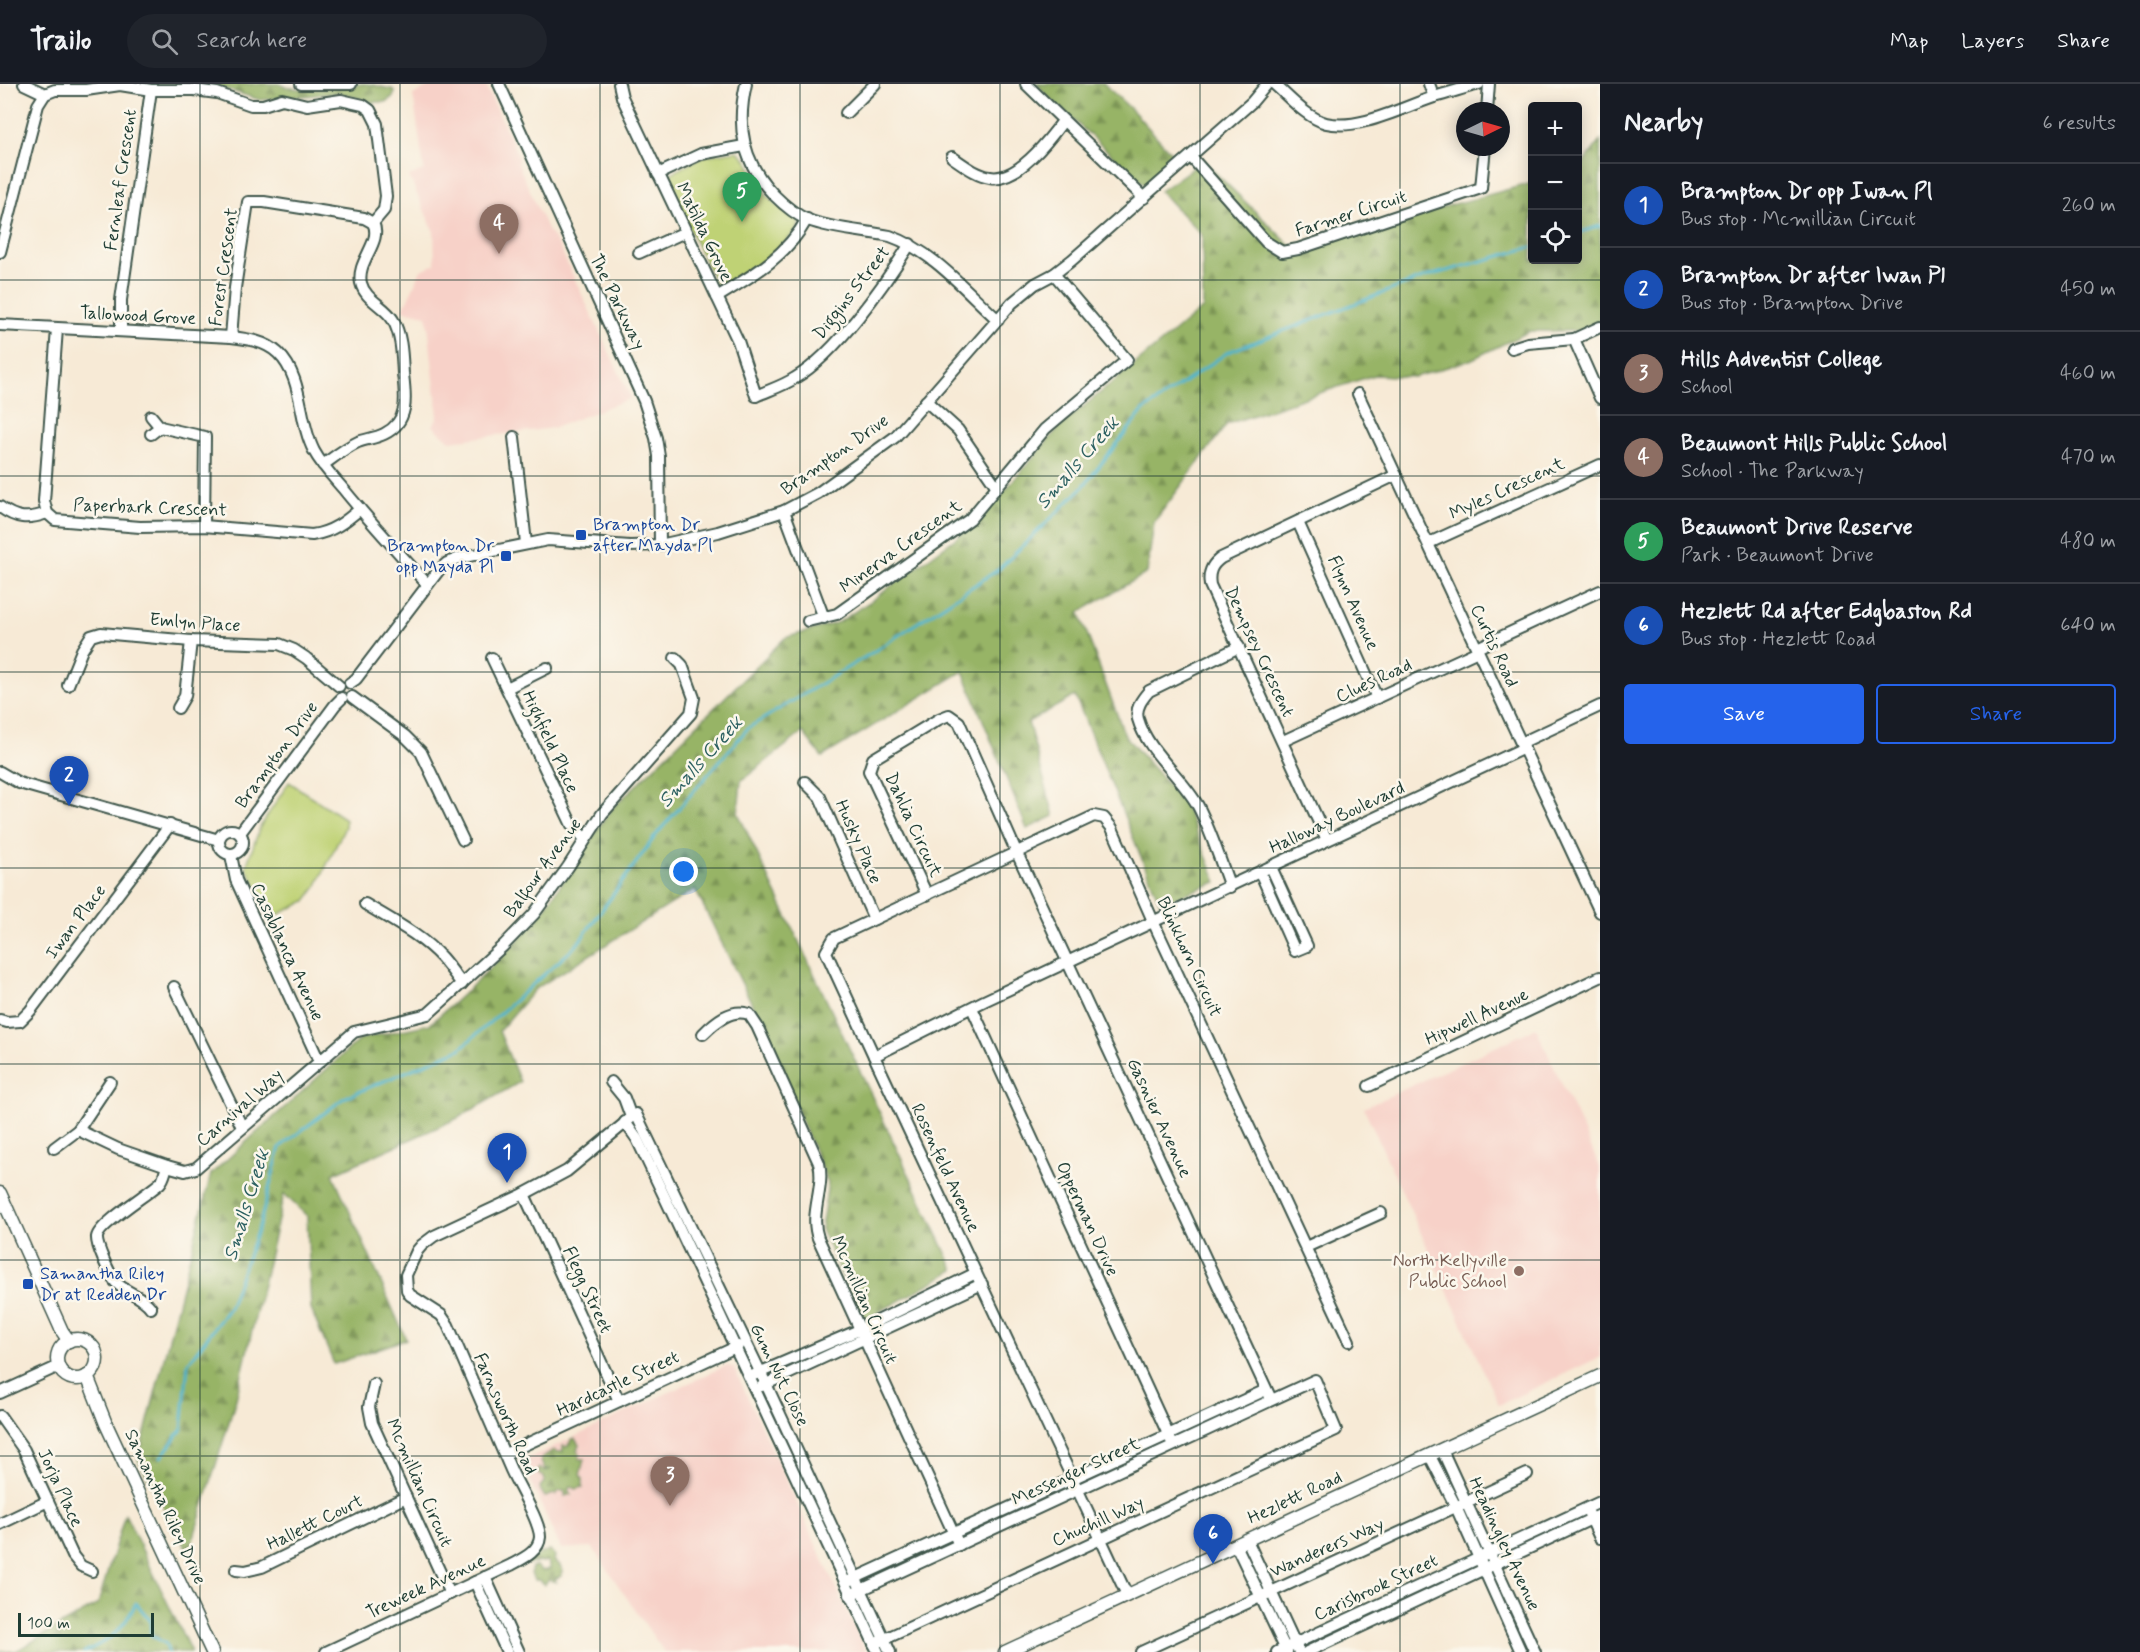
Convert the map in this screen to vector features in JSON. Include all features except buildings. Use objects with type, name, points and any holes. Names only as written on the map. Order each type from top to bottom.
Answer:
[{"type":"main road","points":[[0,1193],[69,1341]]},
{"type":"main road","points":[[81,1340],[95,1350],[97,1362],[95,1368],[87,1376],[72,1378],[63,1373],[59,1366],[58,1352],[69,1341],[81,1340]]},
{"type":"main road","name":"Samantha Riley Drive","points":[[87,1376],[106,1424],[212,1652]]},
{"type":"main road","name":"Hezlett Road","points":[[1005,1652],[1600,1376]]},
{"type":"street","points":[[0,252],[35,114],[45,94],[24,84]]},
{"type":"street","points":[[301,84],[351,84]]},
{"type":"street","name":"The Parkway","points":[[499,84],[644,401],[656,438],[659,456],[660,545]]},
{"type":"street","name":"Matilda Grove","points":[[619,84],[622,97],[738,341],[756,396]]},
{"type":"street","points":[[746,84],[742,111],[744,146],[758,175],[781,202],[807,219],[890,236],[910,244],[925,254],[998,320]]},
{"type":"street","points":[[846,113],[874,84]]},
{"type":"street","points":[[1026,84],[1144,198]]},
{"type":"street","name":"Brampton Drive","points":[[350,683],[356,679],[428,584],[447,563],[459,558],[526,543],[558,540],[630,546],[660,545],[718,532],[784,511],[818,493],[895,437],[1012,303],[1035,284],[1054,274],[1144,198],[1252,102],[1267,84]]},
{"type":"street","points":[[1274,84],[1308,113],[1325,123],[1344,125],[1383,116],[1479,84]]},
{"type":"street","points":[[1429,84],[1434,98]]},
{"type":"street","points":[[1488,102],[1489,84]]},
{"type":"street","name":"Fernleaf Crescent","points":[[45,94],[55,90],[86,90],[111,85],[151,90],[121,300],[121,331]]},
{"type":"street","points":[[151,90],[181,89],[217,93],[251,105],[263,105],[282,99],[307,105],[341,100],[363,105],[375,116],[386,196],[384,210],[373,223],[376,233],[360,270],[361,284],[364,291],[393,320],[397,329],[405,397],[404,413],[393,428],[356,443],[323,465]]},
{"type":"street","points":[[952,157],[980,174],[992,178],[1006,176],[1022,166],[1042,147],[1063,121]]},
{"type":"street","points":[[658,174],[701,154],[744,146]]},
{"type":"street","name":"Farmer Circuit","points":[[1191,157],[1266,242],[1282,252],[1298,249],[1481,188],[1484,156]]},
{"type":"street","name":"Forest Crescent","points":[[231,337],[235,288],[248,202],[264,202],[364,218],[373,223]]},
{"type":"street","points":[[717,297],[757,274],[775,260],[807,219]]},
{"type":"street","points":[[639,253],[685,232]]},
{"type":"street","name":"Diggins Street","points":[[756,396],[796,378],[831,348],[886,281],[910,244]]},
{"type":"street","name":"Minerva Crescent","points":[[808,621],[837,615],[970,519],[1045,429],[1126,360],[1054,274]]},
{"type":"street","name":"Tallowood Grove","points":[[0,325],[231,337],[258,341],[278,353],[285,362],[296,388],[309,440],[323,465],[428,584]]},
{"type":"street","points":[[1512,348],[1528,343],[1574,339],[1600,327]]},
{"type":"street","name":"Paperbark Crescent","points":[[57,329],[44,501],[47,513],[55,520],[140,527],[204,526],[312,535],[339,526],[360,509]]},
{"type":"street","points":[[1574,339],[1600,398]]},
{"type":"street","name":"Curtis Road","points":[[1358,394],[1600,912]]},
{"type":"street","points":[[926,401],[958,430],[997,487]]},
{"type":"street","points":[[151,416],[156,430],[205,437],[204,526]]},
{"type":"street","points":[[514,436],[526,543]]},
{"type":"street","name":"Myles Crescent","points":[[1429,543],[1600,465]]},
{"type":"street","name":"Dempsey Crescent","points":[[1327,840],[1210,585],[1210,572],[1215,562],[1221,558],[1396,475]]},
{"type":"street","points":[[0,507],[13,516],[21,518],[47,513]]},
{"type":"street","points":[[784,511],[824,618]]},
{"type":"street","name":"Flynn Avenue","points":[[1298,522],[1377,698]]},
{"type":"street","name":"Clues Road","points":[[1282,741],[1600,591]]},
{"type":"street","name":"Emlyn Place","points":[[69,685],[82,650],[91,636],[101,633],[118,633],[191,641],[279,644],[306,658],[339,687]]},
{"type":"street","points":[[178,708],[185,696],[191,641]]},
{"type":"street","points":[[1230,887],[1198,806],[1179,777],[1153,747],[1141,728],[1137,716],[1140,702],[1149,691],[1239,647]]},
{"type":"street","name":"Highfield Place","points":[[492,658],[572,825],[585,839]]},
{"type":"street","name":"Balfour Avenue","points":[[320,1061],[354,1032],[428,1014],[503,946],[534,914],[602,814],[691,713],[694,698],[682,665],[675,658]]},
{"type":"street","name":"Highfield Place","points":[[507,688],[547,668]]},
{"type":"street","points":[[347,698],[354,688],[350,683],[343,683],[337,693],[405,736],[421,752],[463,840]]},
{"type":"street","name":"Brampton Drive","points":[[240,833],[335,705],[347,698]]},
{"type":"street","name":"Halloway Boulevard","points":[[1069,963],[1600,706]]},
{"type":"street","name":"Dahlia Circuit","points":[[927,895],[869,771],[873,759],[939,719],[950,715],[959,722],[1016,851]]},
{"type":"street","points":[[0,772],[19,783],[219,840]]},
{"type":"street","name":"Husky Place","points":[[805,782],[820,797],[874,919]]},
{"type":"street","name":"Blinkhorn Circuit","points":[[874,919],[1094,816],[1104,818],[1112,828],[1349,1341]]},
{"type":"street","name":"Iwan Place","points":[[0,1020],[20,1021],[30,1011],[170,825]]},
{"type":"street","points":[[229,830],[240,833],[244,843],[237,853],[231,855],[224,852],[219,840],[221,834],[229,830]]},
{"type":"street","name":"Gasnier Avenue","points":[[1016,851],[1268,1395]]},
{"type":"street","name":"Casablanca Avenue","points":[[231,855],[236,880],[320,1061]]},
{"type":"street","points":[[1260,872],[1296,951],[1306,946],[1271,867]]},
{"type":"street","points":[[365,904],[426,943],[442,958],[462,984]]},
{"type":"street","name":"Rosenfeld Avenue","points":[[874,919],[834,938],[826,952],[1127,1595]]},
{"type":"street","points":[[874,1056],[1069,963]]},
{"type":"street","name":"Hipwell Avenue","points":[[1369,1086],[1600,977]]},
{"type":"street","points":[[174,987],[242,1127]]},
{"type":"street","name":"Opperman Drive","points":[[972,1008],[1171,1440]]},
{"type":"street","name":"Mcmillian Circuit","points":[[703,1034],[714,1023],[736,1012],[748,1014],[757,1026],[819,1164],[821,1183],[815,1207],[815,1230],[958,1545]]},
{"type":"street","name":"Carnival Way","points":[[78,1130],[118,1149],[167,1166],[185,1171],[196,1168],[320,1061]]},
{"type":"street","points":[[54,1148],[78,1130],[110,1082]]},
{"type":"street","name":"Gum Nut Close","points":[[611,1082],[624,1098],[637,1139],[734,1348],[856,1592],[878,1645],[890,1652]]},
{"type":"street","points":[[524,1194],[577,1164],[631,1118]]},
{"type":"street","name":"Gum Nut Close","points":[[631,1118],[766,1384],[850,1581]]},
{"type":"street","points":[[151,1308],[146,1301],[114,1281],[98,1246],[97,1236],[109,1222],[162,1181],[167,1166]]},
{"type":"street","name":"Farnsworth Road","points":[[524,1194],[435,1236],[422,1245],[417,1251],[405,1282],[410,1295],[441,1314],[448,1325],[538,1528],[540,1540],[537,1547]]},
{"type":"street","name":"Flegg Street","points":[[524,1194],[620,1401]]},
{"type":"street","points":[[1306,1247],[1381,1213]]},
{"type":"street","points":[[754,1390],[976,1274]]},
{"type":"street","points":[[749,1378],[982,1284]]},
{"type":"street","name":"Hardcastle Street","points":[[505,1454],[745,1343]]},
{"type":"street","points":[[0,1393],[59,1366]]},
{"type":"street","name":"Messenger Street","points":[[856,1592],[1077,1490],[1171,1440],[1268,1395],[1315,1380],[1336,1430]]},
{"type":"street","name":"Mcmillian Circuit","points":[[374,1384],[369,1407],[372,1423],[450,1594]]},
{"type":"street","name":"Jorja Place","points":[[0,1416],[24,1450],[73,1556],[81,1566],[92,1571]]},
{"type":"street","name":"Chuchill Way","points":[[878,1645],[1336,1430]]},
{"type":"street","name":"Messenger Street","points":[[850,1581],[1072,1479],[1171,1440]]},
{"type":"street","name":"Headingley Avenue","points":[[1436,1453],[1461,1505],[1489,1553],[1535,1652]]},
{"type":"street","name":"Wanderers Way","points":[[1141,1652],[1527,1474]]},
{"type":"street","name":"Hallett Court","points":[[236,1570],[245,1571],[262,1567],[406,1497]]},
{"type":"street","points":[[0,1524],[48,1501]]},
{"type":"street","name":"Carisbrook Street","points":[[1289,1650],[1478,1558],[1600,1502]]},
{"type":"street","name":"Headingley Avenue","points":[[1461,1505],[1478,1558],[1521,1652]]},
{"type":"street","points":[[1586,1508],[1595,1517],[1600,1538]]},
{"type":"street","name":"Carisbrook Street","points":[[1307,1652],[1595,1517]]},
{"type":"street","points":[[1241,1542],[1289,1650]]},
{"type":"street","name":"Treweek Avenue","points":[[326,1652],[525,1558],[537,1547]]},
{"type":"street","points":[[480,1579],[507,1652]]},
{"type":"street","points":[[480,1579],[519,1652]]},
{"type":"shaded area","points":[[435,84],[485,84],[518,156],[518,164],[548,231],[558,244],[631,398],[553,428],[450,441],[433,426],[438,416],[427,315],[403,310],[421,270],[435,264],[434,232],[409,176],[424,170],[413,95]]},
{"type":"shaded area","name":"North Kellyville Public School","points":[[1536,1028],[1600,1167],[1600,1357],[1499,1405],[1364,1108]]},
{"type":"shaded area","points":[[727,1365],[734,1368],[866,1652],[664,1652],[592,1547],[561,1549],[523,1465],[525,1460]]},
{"type":"green space","points":[[190,84],[279,84],[298,89],[309,89],[364,84],[392,89],[395,92],[393,97],[385,102],[372,102],[339,93],[260,100],[229,90]]},
{"type":"green space","points":[[1037,84],[1104,84],[1133,111],[1175,157],[1147,187],[1047,96]]},
{"type":"green space","points":[[1600,141],[1600,320],[1582,331],[1530,331],[1470,360],[1415,377],[1374,375],[1227,424],[1154,522],[1147,573],[1079,612],[1125,736],[1184,803],[1217,882],[1160,903],[1075,696],[1028,722],[1054,816],[1027,829],[963,671],[822,757],[803,732],[741,781],[738,813],[954,1270],[863,1321],[821,1229],[828,1183],[751,1002],[695,889],[535,989],[499,1031],[520,1082],[458,1118],[333,1174],[406,1339],[334,1364],[311,1309],[307,1216],[284,1194],[236,1399],[189,1553],[138,1460],[211,1174],[360,1039],[430,1024],[535,923],[611,810],[785,638],[839,622],[979,521],[1061,425],[1203,308],[1202,235],[1160,191],[1203,161],[1293,248],[1528,184],[1528,264],[1582,264],[1582,165]]},
{"type":"green space","points":[[737,151],[746,159],[768,197],[798,220],[799,224],[797,230],[764,264],[722,289],[717,285],[664,177],[704,156]]},
{"type":"green space","points":[[289,782],[345,819],[345,827],[316,887],[306,901],[273,917],[246,867],[260,827]]},
{"type":"green space","points":[[572,1439],[575,1439],[579,1445],[577,1451],[580,1454],[579,1459],[584,1459],[580,1475],[583,1479],[583,1487],[576,1489],[571,1486],[568,1490],[571,1494],[565,1496],[565,1491],[559,1491],[556,1495],[545,1497],[540,1487],[545,1481],[544,1477],[538,1473],[539,1468],[546,1471],[551,1469],[545,1469],[541,1462],[542,1458],[553,1450],[563,1452],[563,1446],[567,1447]]},
{"type":"green space","points":[[125,1514],[191,1652],[0,1652],[16,1651],[98,1604]]},
{"type":"green space","points":[[550,1550],[555,1556],[554,1561],[563,1571],[561,1576],[555,1579],[556,1582],[549,1580],[544,1585],[540,1580],[535,1580],[531,1571],[532,1567],[536,1566],[542,1571],[550,1569],[548,1561],[528,1564],[525,1560]]},
{"type":"waterway","name":"Smalls Creek","points":[[1582,232],[1600,226]]},
{"type":"waterway","name":"Smalls Creek","points":[[161,1457],[182,1429],[188,1363],[229,1308],[260,1223],[280,1147],[344,1098],[460,1049],[576,946],[656,835],[748,728],[870,654],[999,569],[1082,488],[1143,411],[1228,352],[1425,277],[1528,248]]},
{"type":"waterway","points":[[84,1652],[115,1633],[136,1603],[150,1620],[151,1635],[166,1644],[168,1652]]},
{"type":"place","name":"Beaumont Drive Reserve","points":[[742,222]]},
{"type":"place","name":"Beaumont Hills Public School","points":[[499,254]]},
{"type":"place","name":"Brampton Dr after Mayda Pl","points":[[581,535]]},
{"type":"place","name":"Brampton Dr opp Mayda Pl","points":[[506,556]]},
{"type":"place","name":"Brampton Dr after Iwan Pl","points":[[69,806]]},
{"type":"place","name":"Brampton Dr opp Iwan Pl","points":[[507,1183]]},
{"type":"place","name":"North Kellyville Public School","points":[[1519,1271]]},
{"type":"place","name":"Samantha Riley Dr at Redden Dr","points":[[28,1284]]},
{"type":"place","name":"Hills Adventist College","points":[[670,1506]]},
{"type":"place","name":"Hezlett Rd after Edgbaston Rd","points":[[1213,1564]]}]
